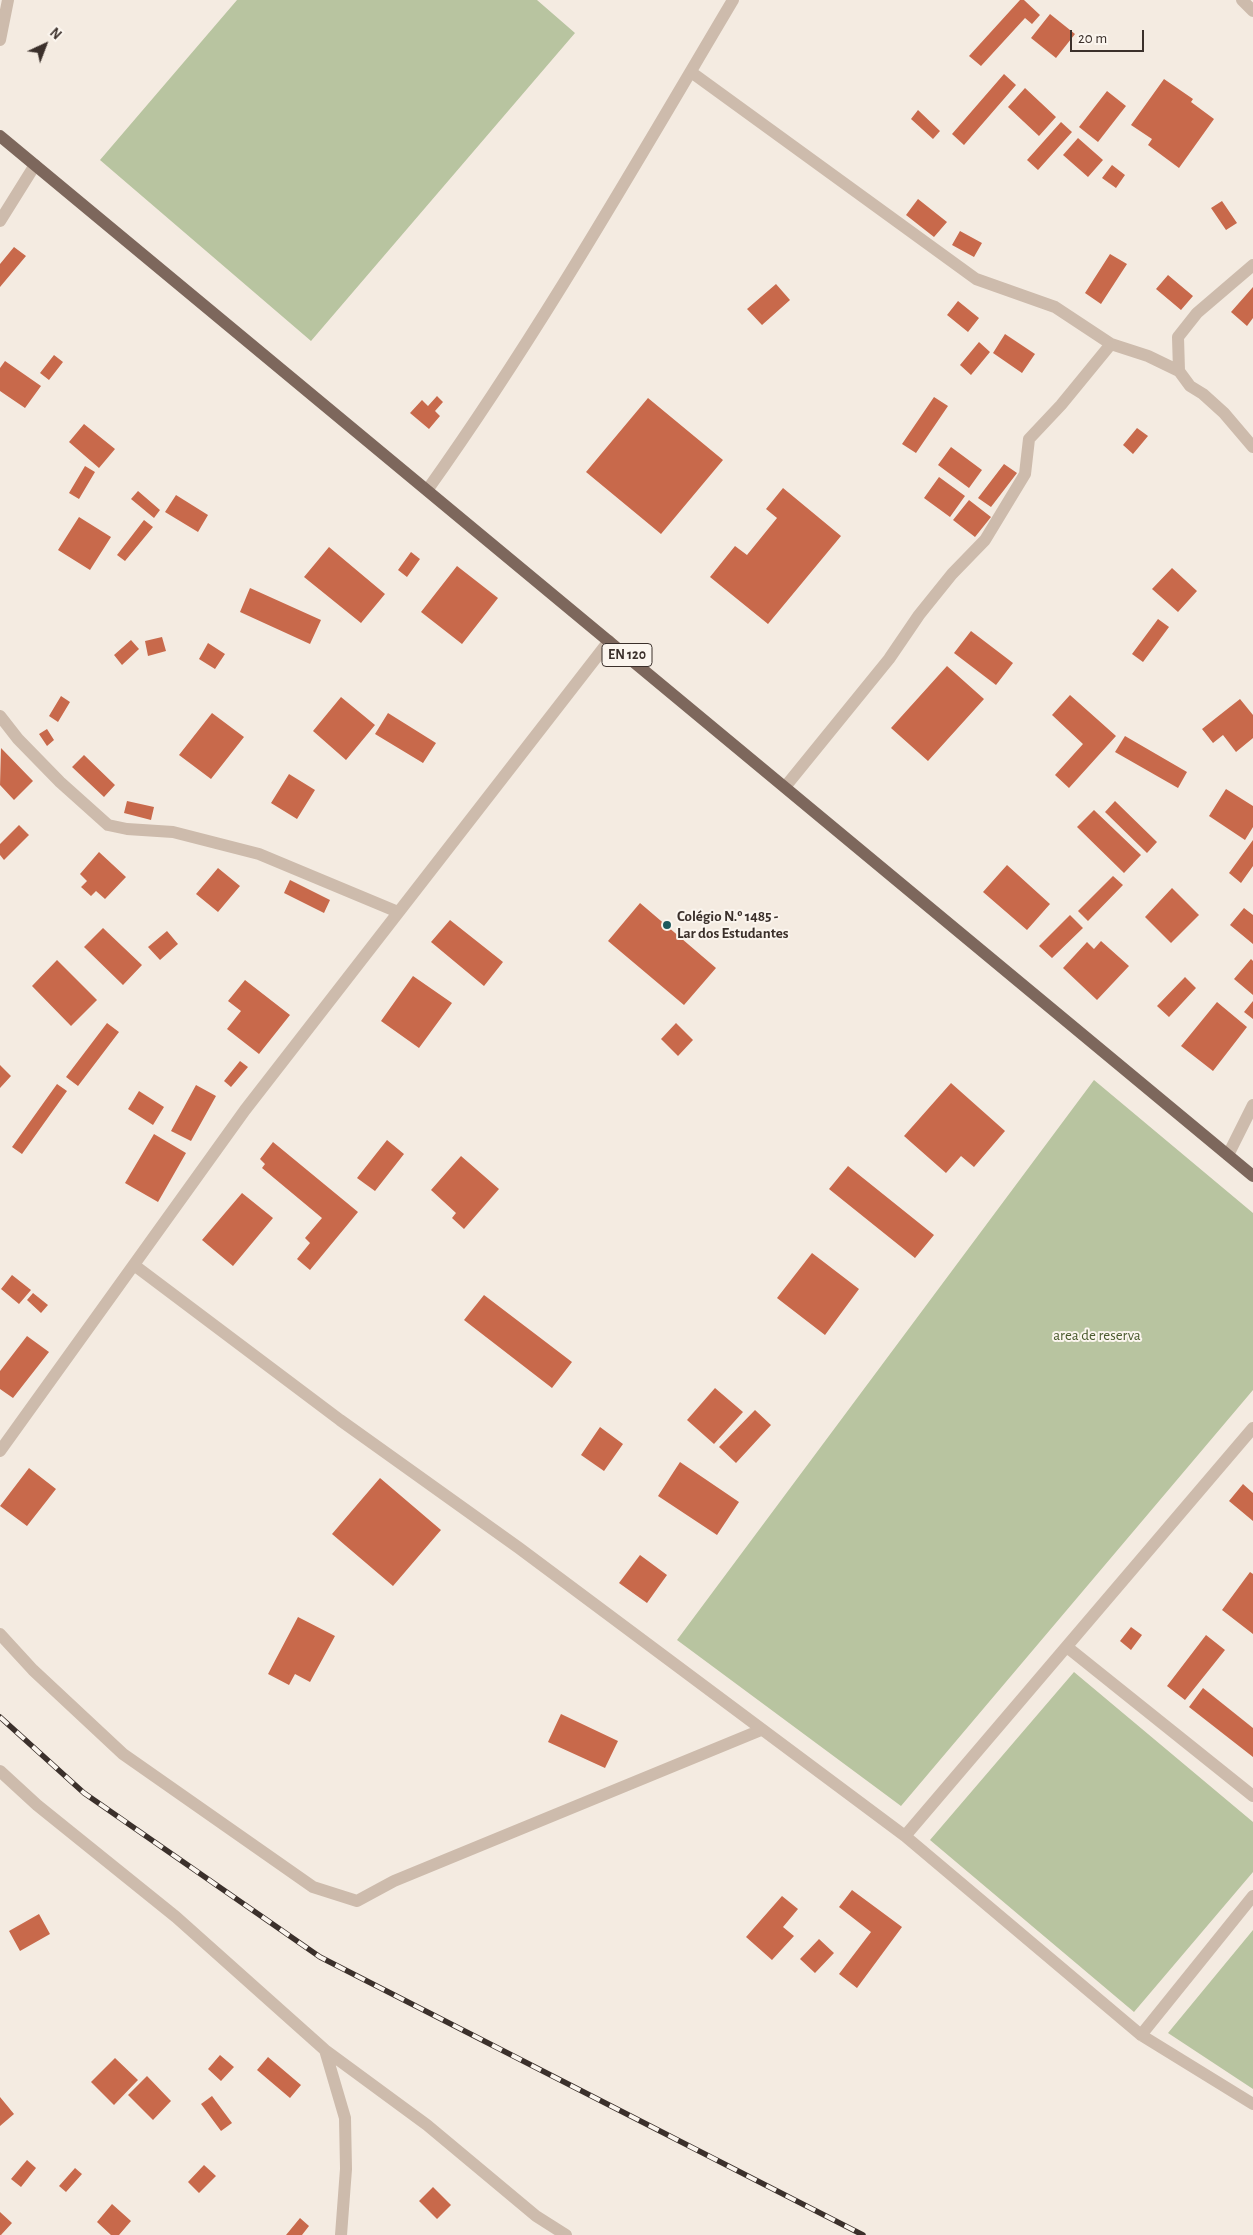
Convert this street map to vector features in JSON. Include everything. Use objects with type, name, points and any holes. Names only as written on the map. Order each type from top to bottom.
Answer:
[{"type":"main road","name":"EN 120","points":[[0,136],[428,489],[1253,1176]]},
{"type":"street","points":[[0,40],[8,0]]},
{"type":"street","points":[[428,489],[485,409],[531,336],[734,0]]},
{"type":"street","points":[[1242,0],[1253,11]]},
{"type":"street","points":[[690,72],[976,279],[1055,307],[1112,344],[1148,356],[1179,371],[1190,386],[1203,394],[1224,413],[1253,447]]},
{"type":"street","points":[[0,221],[35,165]]},
{"type":"street","points":[[1179,371],[1178,338],[1197,314],[1253,265]]},
{"type":"street","points":[[785,787],[889,659],[952,574],[985,540],[1025,474],[1029,439],[1061,405],[1112,344]]},
{"type":"street","points":[[0,1451],[245,1110],[609,641]]},
{"type":"street","points":[[0,716],[39,761],[108,825],[127,829],[173,832],[260,854],[398,912]]},
{"type":"street","points":[[1228,1155],[1253,1106]]},
{"type":"street","points":[[134,1265],[340,1420],[519,1548],[905,1836],[1141,2035],[1253,2104]]},
{"type":"street","points":[[905,1836],[1253,1428]]},
{"type":"street","points":[[0,1634],[33,1670],[123,1754],[313,1887],[357,1901],[394,1881],[761,1730]]},
{"type":"street","points":[[1067,1647],[1253,1796]]},
{"type":"street","points":[[0,1771],[38,1805],[176,1917],[325,2050],[427,2125],[536,2216],[566,2235]]},
{"type":"street","points":[[1141,2035],[1253,1896]]},
{"type":"street","points":[[325,2050],[345,2118],[346,2169],[341,2235]]},
{"type":"green space","points":[[237,0],[537,0],[575,33],[311,341],[100,160]]},
{"type":"green space","name":"area de reserva","points":[[1094,1080],[1253,1213],[1253,1390],[901,1806],[677,1640]]},
{"type":"green space","points":[[1074,1672],[1253,1822],[1253,1872],[1134,2012],[930,1840]]},
{"type":"green space","points":[[1253,1930],[1253,2089],[1168,2033]]},
{"type":"building","points":[[1020,0],[1024,0],[1040,15],[1032,24],[1025,18],[981,66],[969,56]]},
{"type":"building","points":[[1050,14],[1075,34],[1056,58],[1031,38]]},
{"type":"building","points":[[1004,74],[1016,85],[964,145],[952,134]]},
{"type":"building","points":[[1164,79],[1193,99],[1191,102],[1214,119],[1179,168],[1148,145],[1152,139],[1131,125]]},
{"type":"building","points":[[1025,88],[1056,117],[1039,136],[1008,107]]},
{"type":"building","points":[[1107,91],[1126,106],[1098,142],[1079,127]]},
{"type":"building","points":[[918,110],[940,131],[933,139],[911,119]]},
{"type":"building","points":[[1061,122],[1072,132],[1038,170],[1027,160]]},
{"type":"building","points":[[1078,138],[1103,160],[1088,177],[1063,155]]},
{"type":"building","points":[[1112,165],[1125,175],[1116,188],[1102,178]]},
{"type":"building","points":[[918,199],[947,222],[934,237],[906,215]]},
{"type":"building","points":[[1222,201],[1237,223],[1226,230],[1211,208]]},
{"type":"building","points":[[960,231],[982,243],[974,257],[952,245]]},
{"type":"building","points":[[14,247],[26,256],[0,287],[0,264]]},
{"type":"building","points":[[1110,254],[1127,264],[1101,304],[1085,293]]},
{"type":"building","points":[[1168,275],[1193,296],[1181,310],[1156,289]]},
{"type":"building","points":[[776,284],[790,300],[762,325],[747,309]]},
{"type":"building","points":[[1253,287],[1253,318],[1247,326],[1231,312]]},
{"type":"building","points":[[958,301],[979,318],[968,332],[947,315]]},
{"type":"building","points":[[1005,334],[1035,354],[1022,373],[993,353]]},
{"type":"building","points":[[979,342],[990,352],[971,375],[960,365]]},
{"type":"building","points":[[54,355],[63,362],[49,380],[40,373]]},
{"type":"building","points":[[5,361],[41,386],[25,408],[0,391],[0,368]]},
{"type":"building","points":[[437,396],[443,402],[435,411],[440,416],[429,429],[410,413],[422,400],[428,406]]},
{"type":"building","points":[[934,397],[948,406],[916,453],[902,444]]},
{"type":"building","points":[[648,398],[723,460],[661,534],[586,472]]},
{"type":"building","points":[[84,424],[115,449],[99,468],[69,442]]},
{"type":"building","points":[[1137,428],[1148,436],[1133,454],[1123,445]]},
{"type":"building","points":[[951,447],[982,470],[969,488],[938,465]]},
{"type":"building","points":[[1004,464],[1017,473],[991,507],[978,498]]},
{"type":"building","points":[[85,466],[95,472],[79,499],[69,493]]},
{"type":"building","points":[[939,477],[965,496],[950,517],[924,498]]},
{"type":"building","points":[[783,488],[841,536],[768,624],[710,577],[735,546],[747,555],[777,518],[766,509]]},
{"type":"building","points":[[138,491],[160,510],[154,518],[131,499]]},
{"type":"building","points":[[176,495],[208,515],[198,532],[165,512]]},
{"type":"building","points":[[969,500],[991,517],[975,537],[953,520]]},
{"type":"building","points":[[79,517],[111,537],[90,570],[58,550]]},
{"type":"building","points":[[144,520],[153,527],[125,561],[117,555]]},
{"type":"building","points":[[329,547],[385,594],[361,623],[304,577]]},
{"type":"building","points":[[411,552],[420,559],[407,577],[398,570]]},
{"type":"building","points":[[457,566],[498,598],[462,644],[421,612]]},
{"type":"building","points":[[1172,568],[1197,591],[1178,612],[1152,589]]},
{"type":"building","points":[[250,588],[321,620],[310,644],[240,612]]},
{"type":"building","points":[[1158,619],[1169,627],[1143,662],[1132,654]]},
{"type":"building","points":[[971,631],[1013,663],[996,685],[954,653]]},
{"type":"building","points":[[162,637],[166,651],[148,656],[145,641]]},
{"type":"building","points":[[131,640],[139,649],[122,665],[114,655]]},
{"type":"building","points":[[208,643],[225,654],[215,669],[199,659]]},
{"type":"building","points":[[947,666],[984,699],[928,761],[891,728]]},
{"type":"building","points":[[1070,695],[1116,736],[1069,788],[1055,775],[1083,744],[1052,715]]},
{"type":"building","points":[[61,696],[70,702],[58,722],[49,716]]},
{"type":"building","points":[[341,697],[375,725],[346,760],[313,731]]},
{"type":"building","points":[[1240,699],[1253,715],[1253,738],[1236,752],[1223,735],[1213,743],[1202,729]]},
{"type":"building","points":[[212,713],[244,737],[211,779],[179,755]]},
{"type":"building","points":[[388,713],[436,743],[423,763],[375,734]]},
{"type":"building","points":[[47,729],[54,740],[47,746],[39,734]]},
{"type":"building","points":[[1125,736],[1187,772],[1178,788],[1115,752]]},
{"type":"building","points":[[1,748],[33,781],[14,800],[0,785]]},
{"type":"building","points":[[84,755],[115,785],[104,797],[72,767]]},
{"type":"building","points":[[289,774],[315,790],[297,819],[271,803]]},
{"type":"building","points":[[1226,789],[1253,806],[1253,827],[1245,840],[1209,816]]},
{"type":"building","points":[[127,801],[154,807],[151,820],[124,813]]},
{"type":"building","points":[[1115,801],[1157,842],[1147,853],[1105,812]]},
{"type":"building","points":[[1094,810],[1141,855],[1124,873],[1077,827]]},
{"type":"building","points":[[19,825],[29,835],[4,860],[0,855],[0,844]]},
{"type":"building","points":[[1253,840],[1253,866],[1241,883],[1229,873]]},
{"type":"building","points":[[99,852],[126,877],[105,899],[96,891],[91,896],[81,887],[87,881],[80,874]]},
{"type":"building","points":[[1007,865],[1050,904],[1027,930],[983,892]]},
{"type":"building","points":[[218,868],[240,886],[218,912],[196,894]]},
{"type":"building","points":[[1113,876],[1123,885],[1088,921],[1078,911]]},
{"type":"building","points":[[290,880],[330,900],[324,913],[284,893]]},
{"type":"building","points":[[1172,888],[1199,915],[1171,943],[1145,917]]},
{"type":"building","points":[[640,903],[716,968],[684,1005],[608,941]]},
{"type":"building","points":[[1244,908],[1253,915],[1253,944],[1230,925]]},
{"type":"building","points":[[1070,915],[1083,928],[1052,958],[1039,946]]},
{"type":"building","points":[[450,920],[503,962],[484,986],[431,942]]},
{"type":"building","points":[[103,928],[142,965],[123,985],[84,947]]},
{"type":"building","points":[[167,931],[178,944],[160,960],[148,947]]},
{"type":"building","points":[[1101,941],[1129,966],[1097,1000],[1063,968],[1087,942],[1094,949]]},
{"type":"building","points":[[1251,959],[1253,961],[1253,995],[1234,979]]},
{"type":"building","points":[[57,960],[97,1000],[71,1026],[32,986]]},
{"type":"building","points":[[413,976],[452,1003],[419,1048],[381,1021]]},
{"type":"building","points":[[1185,977],[1196,988],[1169,1017],[1157,1006]]},
{"type":"building","points":[[245,980],[290,1015],[259,1054],[227,1029],[241,1011],[228,1001]]},
{"type":"building","points":[[1253,1001],[1253,1019],[1244,1012]]},
{"type":"building","points":[[1217,1002],[1247,1027],[1213,1071],[1181,1046]]},
{"type":"building","points":[[107,1023],[119,1032],[78,1086],[66,1077]]},
{"type":"building","points":[[676,1023],[693,1040],[678,1056],[661,1039]]},
{"type":"building","points":[[240,1061],[248,1067],[231,1087],[224,1081]]},
{"type":"building","points":[[0,1065],[11,1076],[0,1088]]},
{"type":"building","points":[[951,1083],[1005,1131],[974,1167],[961,1156],[946,1173],[904,1136]]},
{"type":"building","points":[[57,1084],[67,1091],[22,1154],[12,1147]]},
{"type":"building","points":[[196,1085],[216,1096],[191,1141],[171,1131]]},
{"type":"building","points":[[139,1091],[164,1107],[153,1125],[128,1109]]},
{"type":"building","points":[[154,1134],[186,1153],[158,1202],[125,1183]]},
{"type":"building","points":[[387,1140],[404,1154],[375,1191],[357,1178]]},
{"type":"building","points":[[273,1142],[358,1212],[310,1270],[297,1259],[310,1243],[305,1238],[322,1218],[262,1168],[265,1164],[260,1159]]},
{"type":"building","points":[[461,1156],[499,1189],[464,1229],[452,1218],[456,1213],[431,1190]]},
{"type":"building","points":[[848,1166],[934,1235],[915,1258],[829,1189]]},
{"type":"building","points":[[242,1193],[273,1218],[233,1266],[202,1240]]},
{"type":"building","points":[[812,1253],[859,1289],[825,1335],[777,1298]]},
{"type":"building","points":[[12,1275],[31,1290],[19,1304],[1,1289]]},
{"type":"building","points":[[33,1293],[48,1305],[41,1313],[27,1300]]},
{"type":"building","points":[[484,1295],[572,1362],[552,1388],[464,1320]]},
{"type":"building","points":[[27,1336],[49,1352],[13,1398],[0,1389],[0,1371]]},
{"type":"building","points":[[715,1388],[743,1412],[714,1444],[687,1420]]},
{"type":"building","points":[[755,1410],[771,1425],[736,1463],[719,1447]]},
{"type":"building","points":[[600,1427],[623,1444],[604,1471],[581,1455]]},
{"type":"building","points":[[680,1462],[739,1502],[717,1535],[658,1496]]},
{"type":"building","points":[[29,1468],[56,1489],[27,1526],[0,1506]]},
{"type":"building","points":[[380,1478],[441,1530],[393,1586],[332,1534]]},
{"type":"building","points":[[1243,1484],[1253,1493],[1253,1521],[1229,1501]]},
{"type":"building","points":[[640,1555],[667,1575],[647,1603],[619,1583]]},
{"type":"building","points":[[1250,1572],[1253,1574],[1253,1634],[1222,1610]]},
{"type":"building","points":[[298,1617],[335,1636],[310,1682],[295,1674],[289,1685],[268,1674]]},
{"type":"building","points":[[1131,1627],[1142,1635],[1131,1650],[1120,1641]]},
{"type":"building","points":[[1206,1635],[1225,1650],[1185,1700],[1167,1686]]},
{"type":"building","points":[[1203,1688],[1253,1728],[1253,1757],[1189,1707]]},
{"type":"building","points":[[561,1714],[618,1741],[605,1768],[548,1742]]},
{"type":"building","points":[[852,1890],[902,1927],[857,1988],[839,1974],[871,1932],[839,1907]]},
{"type":"building","points":[[782,1896],[798,1909],[783,1927],[794,1936],[772,1960],[746,1937]]},
{"type":"building","points":[[39,1914],[50,1934],[20,1951],[9,1931]]},
{"type":"building","points":[[819,1939],[834,1953],[815,1973],[800,1959]]},
{"type":"building","points":[[220,2055],[234,2067],[221,2081],[208,2069]]},
{"type":"building","points":[[268,2057],[301,2085],[290,2098],[257,2070]]},
{"type":"building","points":[[115,2058],[138,2080],[114,2105],[91,2082]]},
{"type":"building","points":[[147,2076],[171,2101],[153,2120],[128,2095]]},
{"type":"building","points":[[212,2096],[232,2123],[221,2131],[201,2104]]},
{"type":"building","points":[[0,2097],[14,2114],[0,2126]]},
{"type":"building","points":[[27,2160],[36,2168],[21,2187],[11,2179]]},
{"type":"building","points":[[204,2165],[216,2176],[199,2193],[188,2182]]},
{"type":"building","points":[[75,2168],[82,2174],[66,2192],[59,2186]]},
{"type":"building","points":[[433,2187],[451,2205],[437,2219],[419,2201]]},
{"type":"building","points":[[112,2204],[131,2221],[119,2235],[111,2235],[97,2222]]},
{"type":"building","points":[[0,2212],[12,2223],[1,2235],[0,2235]]},
{"type":"building","points":[[300,2218],[309,2226],[302,2235],[286,2235]]},
{"type":"railway","points":[[0,1717],[84,1793],[320,1957],[863,2235]]},
{"type":"place","name":"Colégio N.º 1485 - Lar dos Estudantes","points":[[667,925]]}]
